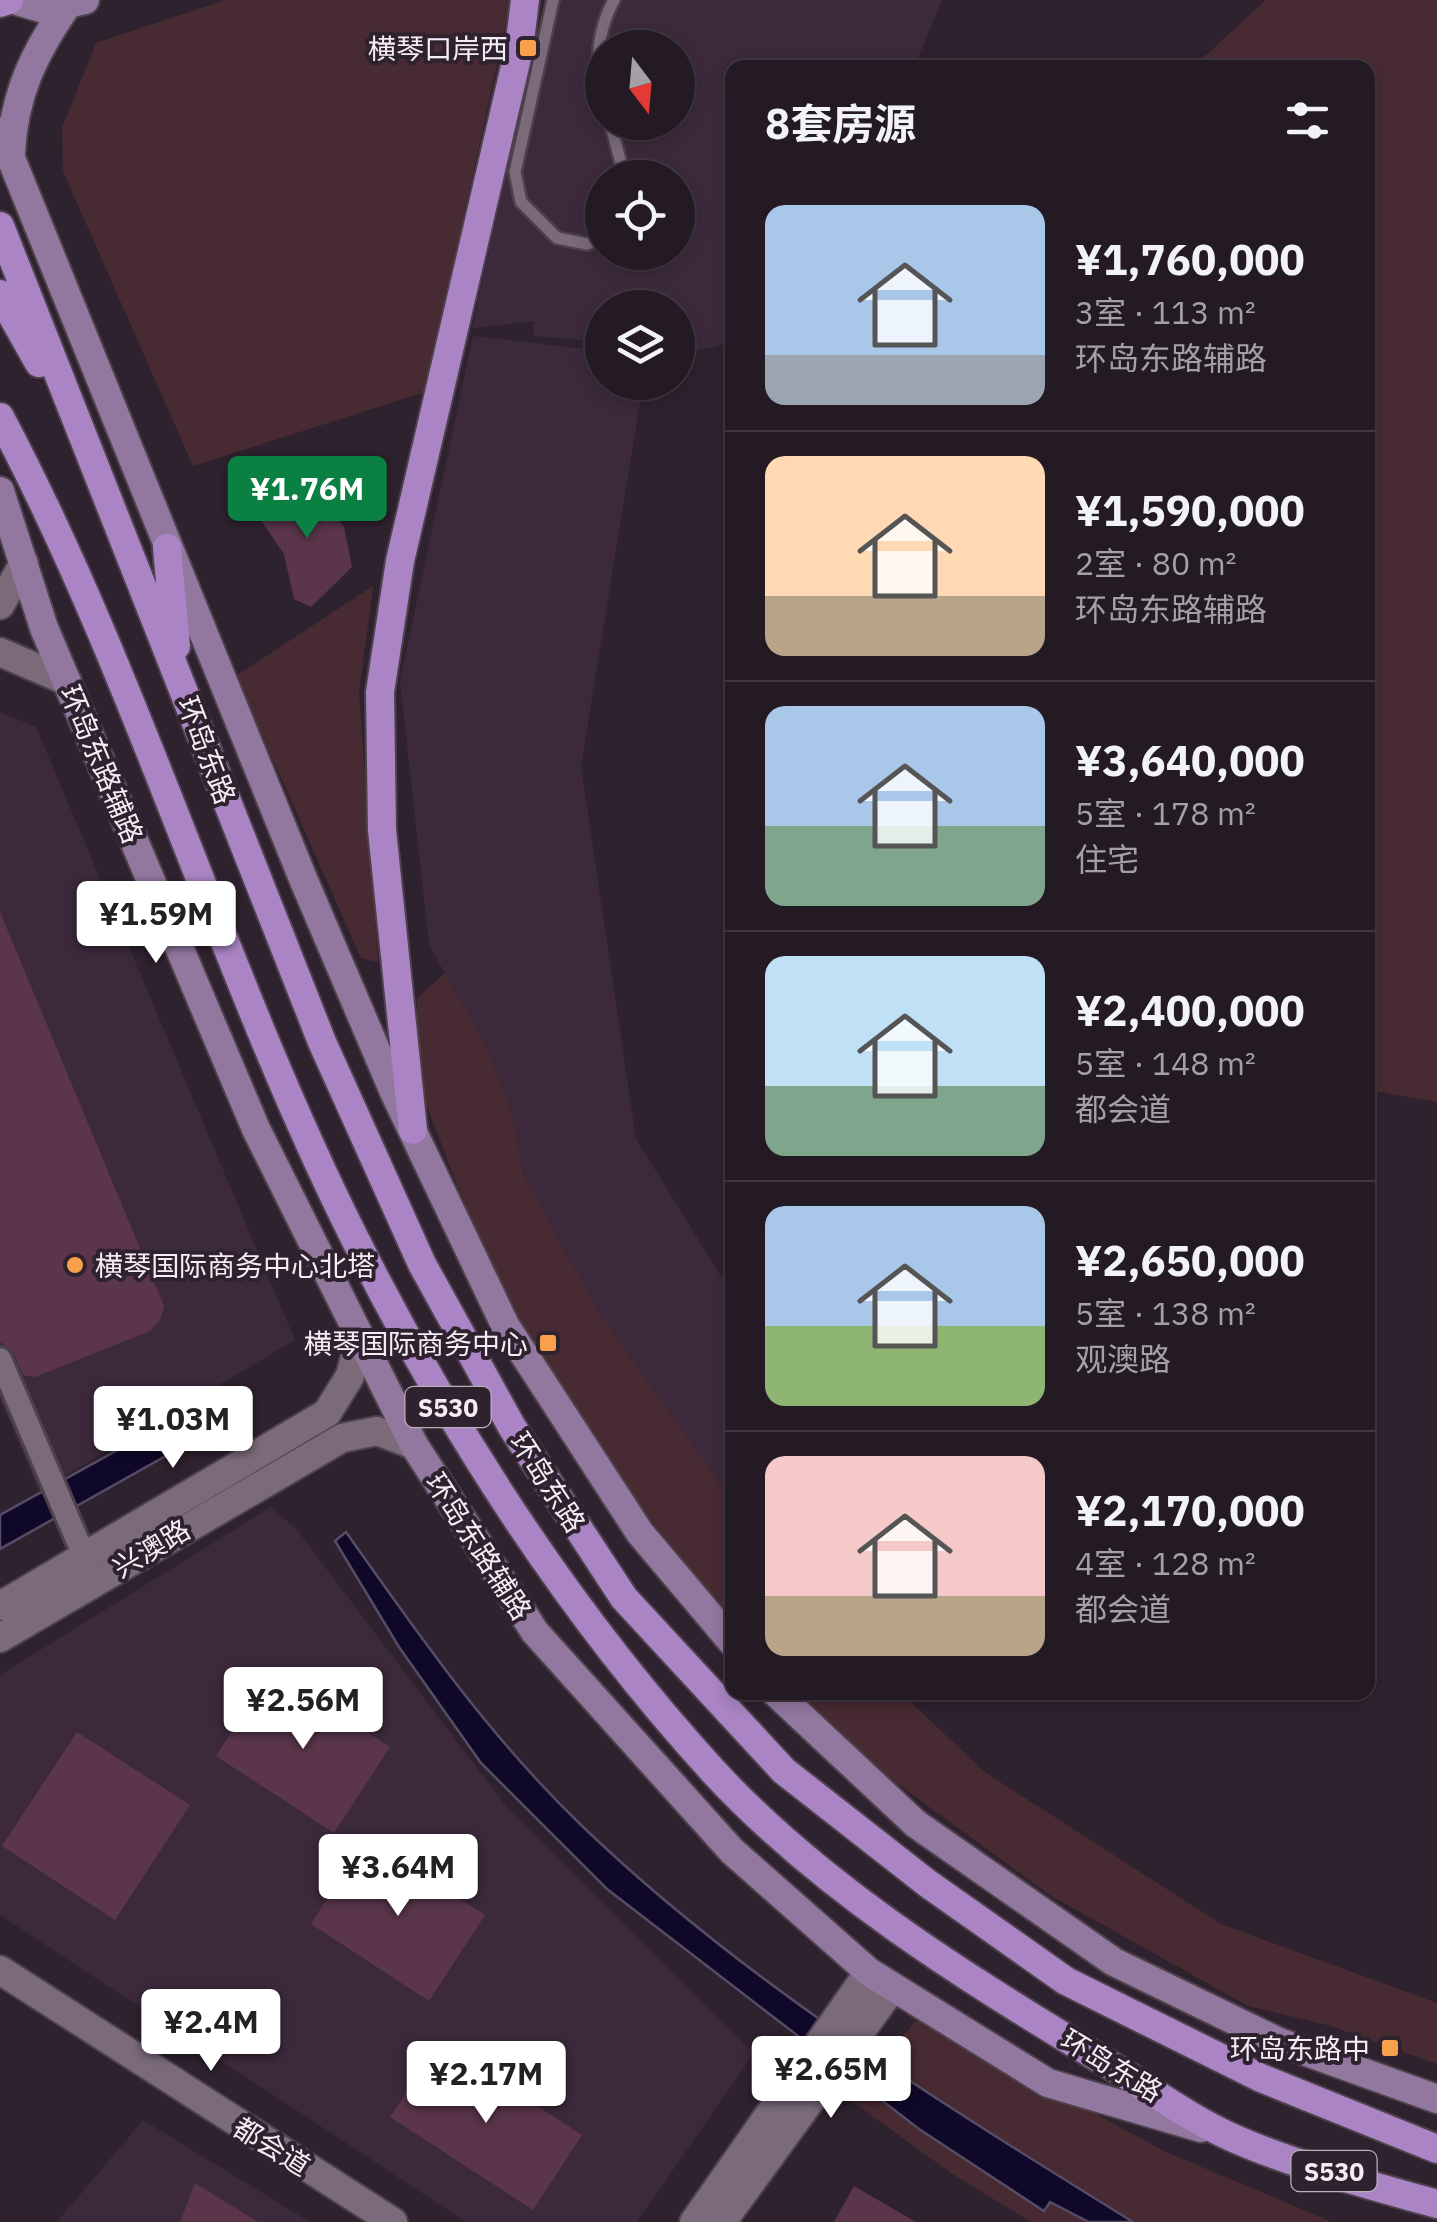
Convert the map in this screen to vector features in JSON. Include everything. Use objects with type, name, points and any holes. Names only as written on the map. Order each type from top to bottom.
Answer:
[{"type":"main road","points":[[0,3],[11,0],[44,9],[75,4]]},
{"type":"main road","points":[[412,1130],[378,742],[387,629],[519,49],[526,0]]},
{"type":"main road","points":[[10,158],[22,82],[41,42],[75,4]]},
{"type":"main road","points":[[0,131],[304,881],[412,1130],[513,1339],[640,1532],[725,1634]]},
{"type":"main road","name":"环岛东路","points":[[0,226],[322,1042],[422,1264],[512,1427],[624,1598],[784,1771],[926,1883],[1066,1980],[1261,2078],[1437,2149]]},
{"type":"main road","points":[[0,294],[78,429]]},
{"type":"main road","name":"环岛东路","points":[[0,417],[72,562],[229,955],[352,1232],[454,1420],[579,1608],[715,1773],[854,1899],[1035,2019],[1232,2137],[1437,2204]]},
{"type":"main road","name":"环岛东路辅路","points":[[0,490],[67,681],[256,1129],[358,1342],[414,1445],[535,1632],[732,1851],[881,1980],[1048,2083],[1232,2137]]},
{"type":"main road","points":[[167,548],[179,677]]},
{"type":"main road","points":[[784,1700],[916,1824],[1114,1962],[1279,2042],[1437,2100]]},
{"type":"main road","points":[[1406,2195],[1437,2217]]},
{"type":"street","points":[[0,605],[24,562]]},
{"type":"street","points":[[0,652],[67,681]]},
{"type":"street","name":"兴澳路","points":[[0,1606],[328,1414],[350,1376],[358,1342]]},
{"type":"street","points":[[0,1359],[84,1556]]},
{"type":"street","name":"兴澳路","points":[[0,1638],[342,1438],[377,1431],[414,1445]]},
{"type":"street","name":"都会道","points":[[0,1970],[393,2222]]},
{"type":"street","points":[[694,2222],[881,1980]]},
{"type":"street","points":[[722,2222],[881,1980]]},
{"type":"lane","points":[[553,0],[515,172],[521,202],[557,238],[585,244]]},
{"type":"lane","points":[[600,30],[614,0]]},
{"type":"shaded area","points":[[226,0],[511,0],[425,392],[193,466],[63,171],[62,128],[96,43]]},
{"type":"shaded area","points":[[545,0],[942,0],[917,60],[725,60],[725,344],[695,350],[695,290],[585,290],[585,340],[534,336],[534,321],[472,328]]},
{"type":"shaded area","points":[[1266,0],[1437,0],[1437,1102],[1375,1091],[1375,60],[1201,60]]},
{"type":"shaded area","points":[[473,336],[585,349],[585,400],[640,400],[581,766],[636,1139],[725,1283],[725,1491],[598,1311],[523,1174],[512,1113],[486,1046],[429,945],[400,681]]},
{"type":"shaded area","points":[[373,586],[359,693],[378,962],[361,958],[236,676]]},
{"type":"shaded area","points":[[0,712],[36,727],[295,1340],[39,1491],[0,1399]]},
{"type":"shaded area","points":[[445,973],[486,1046],[512,1113],[523,1174],[598,1311],[725,1491],[725,1611],[602,1452],[527,1332],[495,1269],[465,1205],[424,1099],[417,1066],[417,998]]},
{"type":"shaded area","points":[[185,1413],[212,1430],[0,1549],[0,1515]]},
{"type":"shaded area","points":[[271,1507],[297,1530],[508,1809],[754,2053],[637,2222],[466,2222],[0,1915],[0,1675]]},
{"type":"shaded area","points":[[346,1532],[485,1720],[546,1790],[642,1881],[707,1935],[845,2037],[1133,2222],[1089,2222],[1050,2202],[1044,2211],[919,2129],[607,1889],[481,1763],[399,1647],[335,1541]]},
{"type":"shaded area","points":[[803,1700],[908,1700],[986,1773],[1221,1924],[1437,2003],[1437,2064],[1331,2026],[1248,2006],[1050,1895],[843,1744]]},
{"type":"shaded area","points":[[914,2022],[927,2022],[1164,2151],[1332,2222],[1031,2222],[951,2173],[853,2102]]},
{"type":"shaded area","points":[[143,2120],[310,2222],[57,2222]]},
{"type":"building","points":[[318,491],[344,527],[352,567],[311,607],[294,599],[284,554],[254,510],[264,493]]},
{"type":"building","points":[[0,912],[164,1306],[160,1320],[150,1331],[35,1377],[23,1375],[13,1352],[0,1342]]},
{"type":"building","points":[[272,1670],[390,1747],[334,1833],[216,1756]]},
{"type":"building","points":[[77,1732],[190,1805],[115,1920],[2,1846]]},
{"type":"building","points":[[366,1838],[485,1915],[429,2001],[311,1924]]},
{"type":"building","points":[[440,2043],[582,2135],[533,2210],[390,2117]]},
{"type":"building","points":[[195,2183],[258,2222],[180,2222]]},
{"type":"building","points":[[854,2186],[916,2222],[834,2222]]},
{"type":"place","name":"横琴口岸西","points":[[528,48]]},
{"type":"place","name":"横琴国际商务中心北塔","points":[[75,1265]]},
{"type":"place","name":"横琴国际商务中心","points":[[548,1343]]},
{"type":"place","name":"环岛东路中","points":[[1390,2048]]}]
